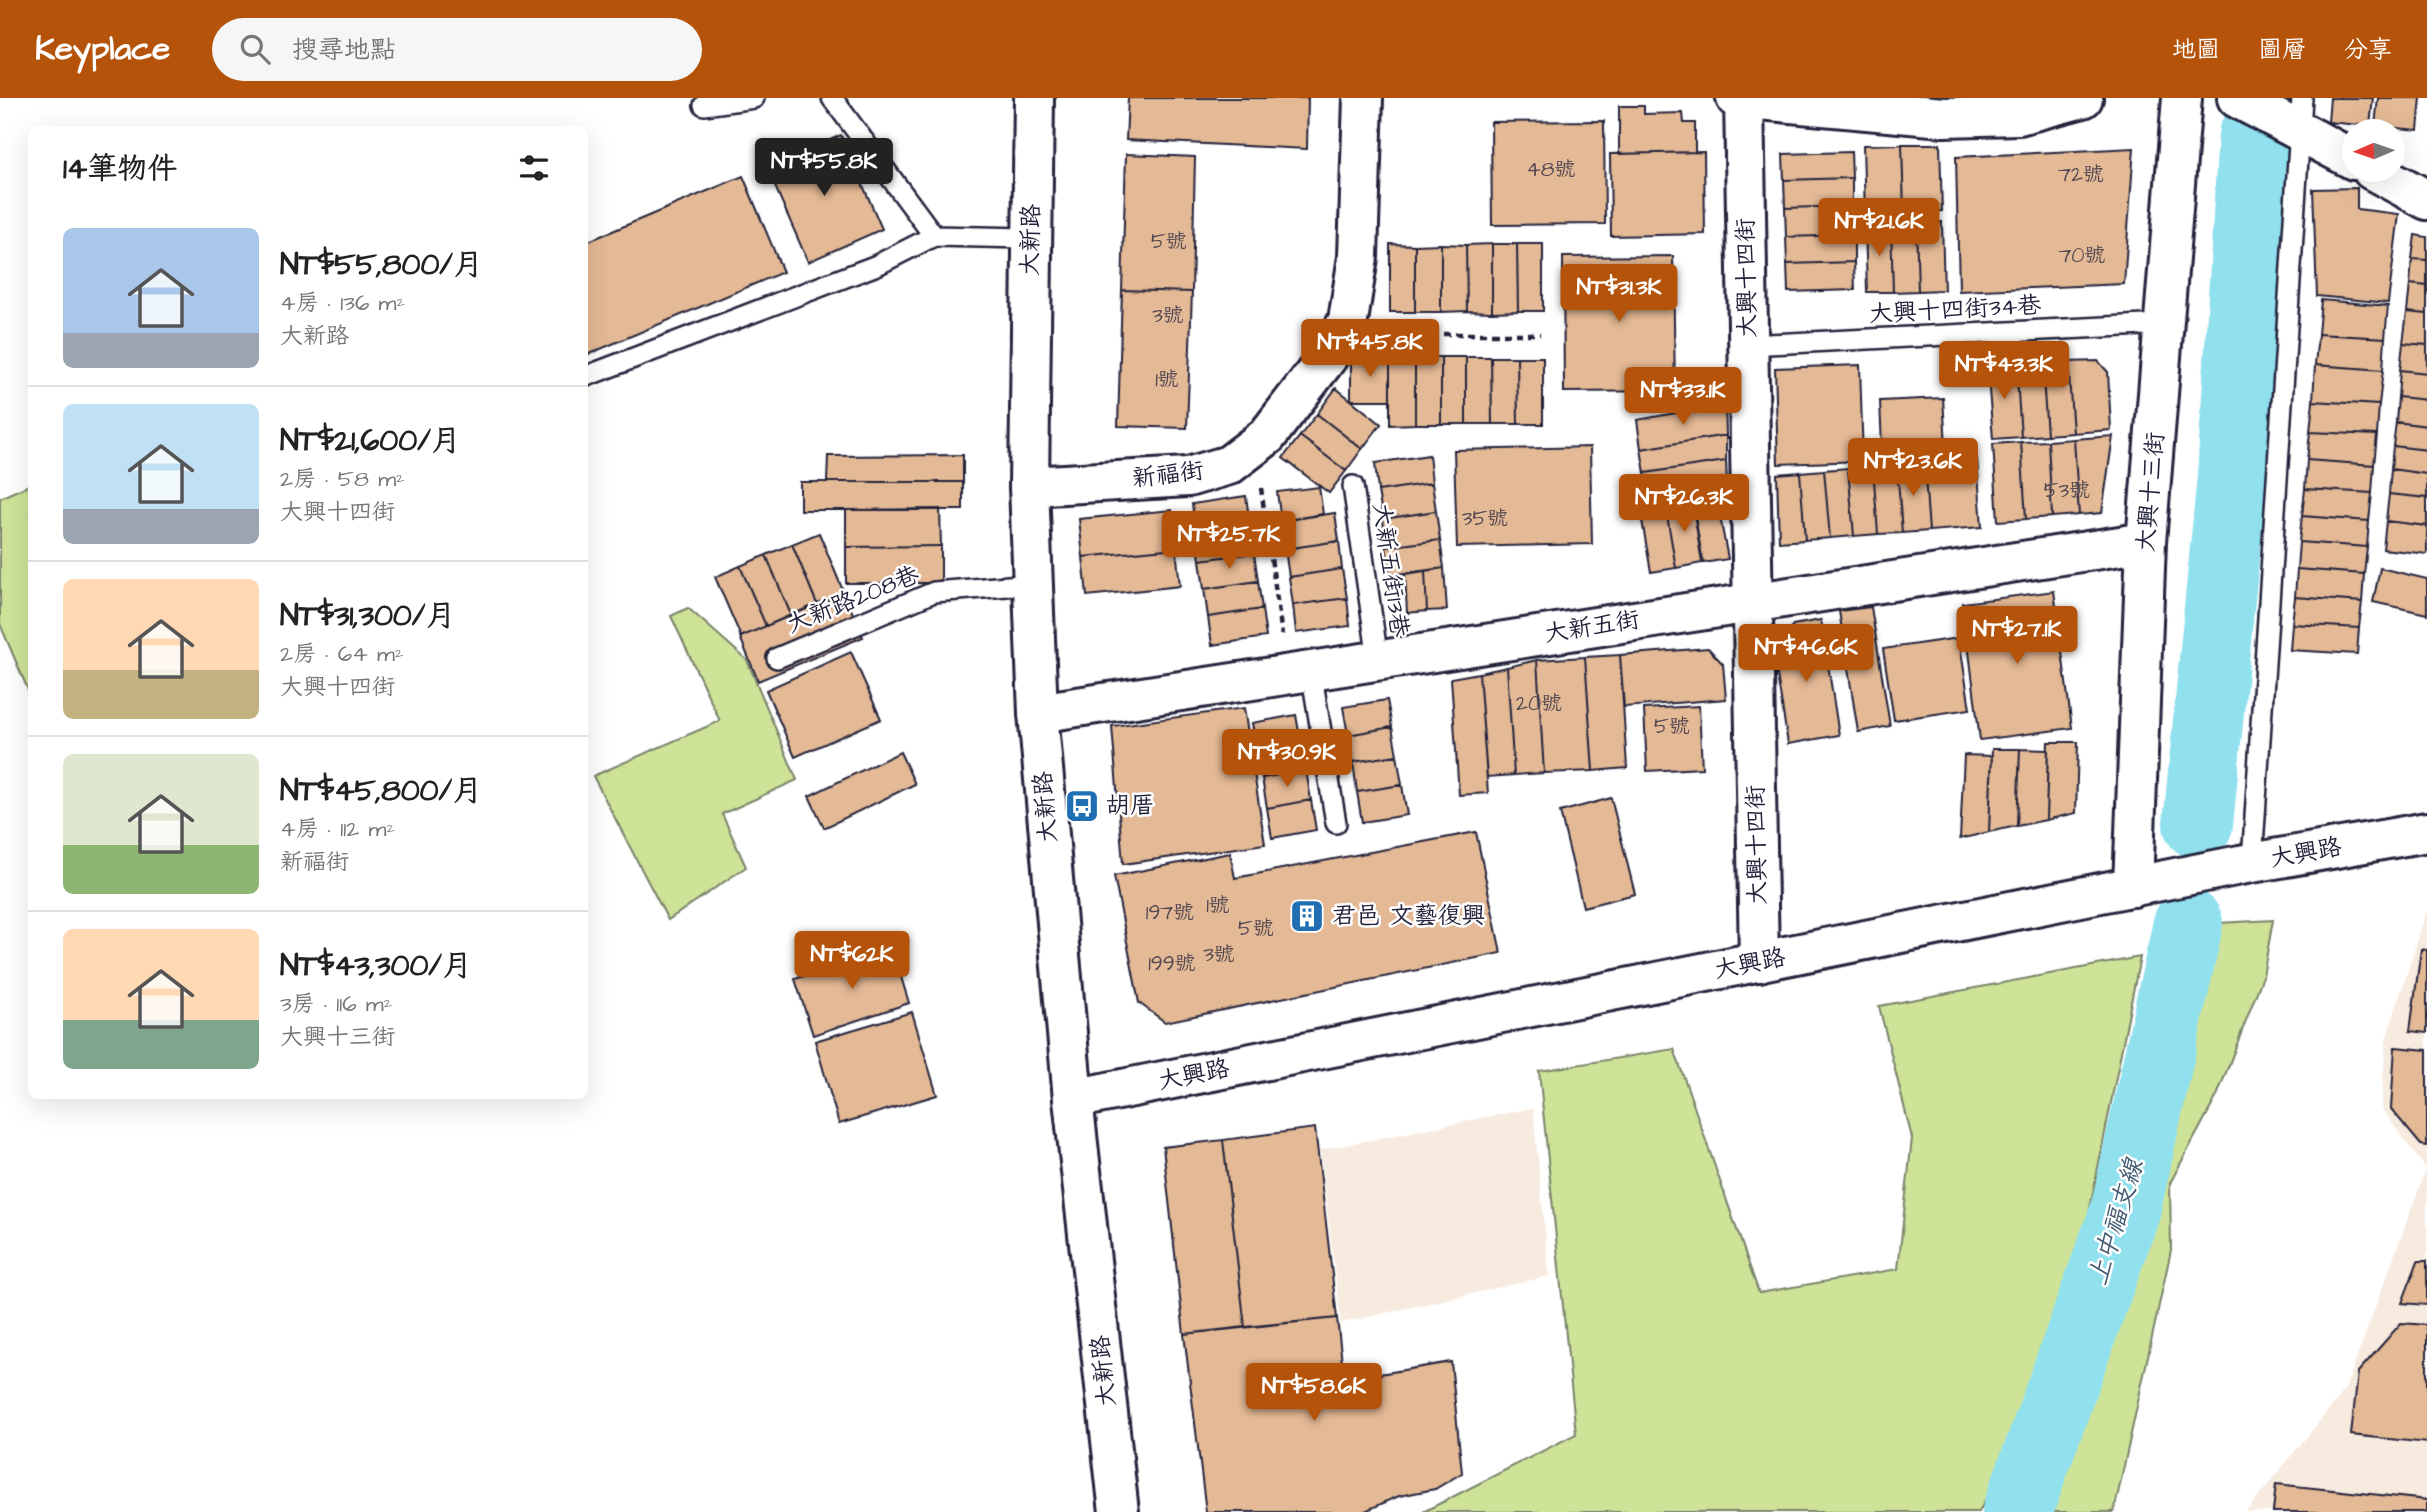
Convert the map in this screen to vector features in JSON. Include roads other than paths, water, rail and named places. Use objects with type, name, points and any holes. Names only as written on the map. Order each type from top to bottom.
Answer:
[{"type":"street","name":"大新路","points":[[1034,98],[1029,486],[1038,713],[1073,1100],[1119,1512]]},
{"type":"street","name":"新福街","points":[[1029,486],[1188,477],[1229,465],[1267,436],[1327,358],[1348,321],[1358,257],[1363,98]]},
{"type":"street","points":[[1741,99],[1943,108],[2018,115],[2082,98]]},
{"type":"street","name":"大興十三街","points":[[2133,887],[2146,542],[2182,98]]},
{"type":"street","points":[[2237,98],[2301,114],[2342,150]]},
{"type":"street","name":"大興十四街","points":[[1741,99],[1759,962]]},
{"type":"street","points":[[2394,182],[2427,200]]},
{"type":"street","name":"大新五街","points":[[1038,713],[2146,542]]},
{"type":"street","name":"大興路","points":[[1073,1100],[2252,862],[2427,832]]},
{"type":"lane","points":[[704,105],[754,98]]},
{"type":"lane","points":[[832,98],[934,236]]},
{"type":"lane","points":[[2252,862],[2301,114]]},
{"type":"lane","points":[[588,375],[877,265],[934,236],[1031,238]]},
{"type":"lane","name":"大興十四街34巷","points":[[1748,345],[2165,324]]},
{"type":"lane","name":"大新五街13巷","points":[[1353,486],[1378,660]]},
{"type":"lane","name":"大新路208巷","points":[[777,658],[934,592],[1033,584]]},
{"type":"lane","points":[[1311,670],[1336,823]]},
{"type":"waterway","points":[[2198,824],[2232,477],[2253,136]]},
{"type":"waterway","name":"上中福支線","points":[[2017,1512],[2125,1212],[2188,924]]},
{"type":"place","name":"胡厝","points":[[1082,806]]},
{"type":"place","name":"君邑 文藝復興","points":[[1307,916]]}]
